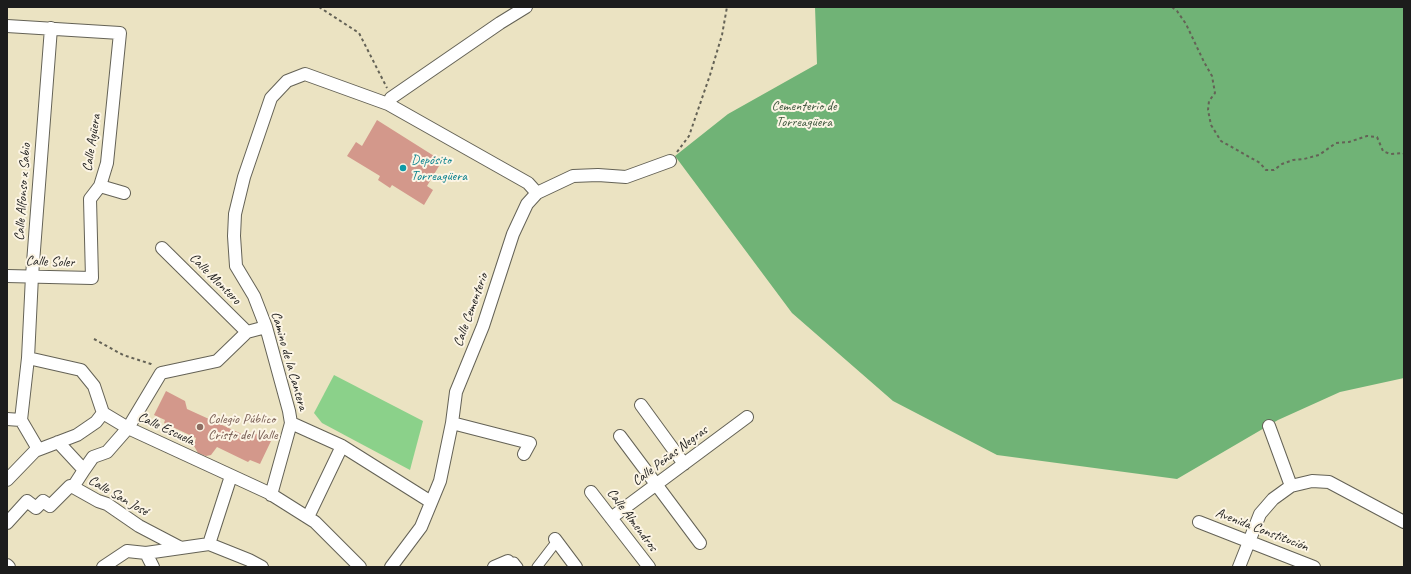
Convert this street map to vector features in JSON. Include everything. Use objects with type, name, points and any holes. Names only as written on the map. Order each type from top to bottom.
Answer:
[{"type":"street","points":[[390,101],[526,7]]},
{"type":"street","points":[[7,26],[51,28]]},
{"type":"street","name":"Calle Agüera","points":[[51,28],[120,33],[107,163],[100,186],[90,199],[92,278]]},
{"type":"street","name":"Calle Alfonso x Sabio","points":[[20,420],[28,358],[32,276],[51,28]]},
{"type":"street","name":"Camino de la Cantera","points":[[432,502],[342,446],[291,423],[266,327],[254,296],[236,266],[234,236],[235,214],[244,177],[271,98],[287,80],[305,74],[390,101],[528,183],[537,193]]},
{"type":"street","name":"Calle Cementerio","points":[[391,567],[421,527],[440,481],[452,423],[456,392],[483,326],[513,234],[527,204],[537,193],[573,176],[598,175],[626,177],[670,161]]},
{"type":"street","points":[[100,186],[124,193]]},
{"type":"street","name":"Calle Montero","points":[[162,248],[247,332]]},
{"type":"street","name":"Calle Soler","points":[[7,276],[92,278]]},
{"type":"street","points":[[84,470],[93,457],[108,452],[128,428],[161,373],[216,361],[247,332],[266,327]]},
{"type":"street","points":[[7,480],[35,451],[77,435],[96,422],[103,413],[94,386],[81,370],[28,358]]},
{"type":"street","points":[[641,405],[684,464]]},
{"type":"street","name":"Calle Escuela","points":[[103,413],[128,428],[271,495],[308,517],[315,522],[360,567]]},
{"type":"street","name":"Calle Peñas Negras","points":[[611,518],[747,417]]},
{"type":"street","points":[[7,419],[20,420],[38,449]]},
{"type":"street","points":[[271,495],[291,423]]},
{"type":"street","points":[[452,423],[530,443],[524,454]]},
{"type":"street","points":[[1268,426],[1291,486]]},
{"type":"street","points":[[620,436],[700,543]]},
{"type":"street","name":"Calle San José","points":[[58,442],[84,470],[73,487],[98,501],[107,504],[140,526],[184,547]]},
{"type":"street","points":[[308,517],[342,446]]},
{"type":"street","points":[[209,544],[231,476]]},
{"type":"street","points":[[1239,567],[1260,514],[1273,499],[1291,486],[1312,481],[1329,482],[1404,522]]},
{"type":"street","points":[[7,523],[27,501],[36,508],[42,501],[50,506],[70,486],[73,487]]},
{"type":"street","name":"Calle Almendros","points":[[591,492],[649,567]]},
{"type":"street","name":"Avenida Constitución","points":[[1199,522],[1314,567]]},
{"type":"street","points":[[537,567],[556,540],[576,567]]},
{"type":"street","points":[[103,567],[128,551],[146,553],[209,544],[249,560],[262,567]]},
{"type":"street","points":[[146,553],[153,567]]},
{"type":"street","points":[[494,567],[509,565]]},
{"type":"path","points":[[319,7],[359,32],[377,67],[390,101]]},
{"type":"path","points":[[670,161],[689,136],[722,35],[727,7]]},
{"type":"path","points":[[1172,7],[1177,11],[1186,24],[1212,76],[1215,93],[1209,101],[1208,110],[1211,125],[1221,141],[1260,163],[1266,170],[1274,170],[1282,164],[1293,160],[1319,155],[1336,144],[1349,142],[1367,136],[1377,137],[1383,151],[1390,154],[1404,154]]},
{"type":"path","points":[[94,339],[123,355],[151,364],[161,373]]},
{"type":"green space","name":"Cementerio de Torreagüera","points":[[815,7],[1404,7],[1404,378],[1340,392],[1278,420],[1177,479],[997,455],[893,401],[792,313],[675,156],[728,114],[817,64]]},
{"type":"green space","points":[[334,375],[423,421],[410,470],[322,423],[314,413]]},
{"type":"building","name":"Depósito Torreagüera","points":[[377,120],[442,161],[427,186],[433,190],[424,205],[392,185],[390,188],[378,180],[380,176],[347,156],[356,142],[362,146]]},
{"type":"building","name":"Colegio Público Cristo del Valle","points":[[166,391],[185,401],[187,409],[244,435],[248,432],[252,432],[271,441],[260,464],[250,460],[248,462],[217,447],[211,455],[206,456],[198,453],[194,446],[196,438],[164,423],[165,420],[154,415]]},
{"type":"place","name":"Depósito Torreagüera","points":[[403,168]]},
{"type":"place","name":"Colegio Público Cristo del Valle","points":[[200,427]]}]
